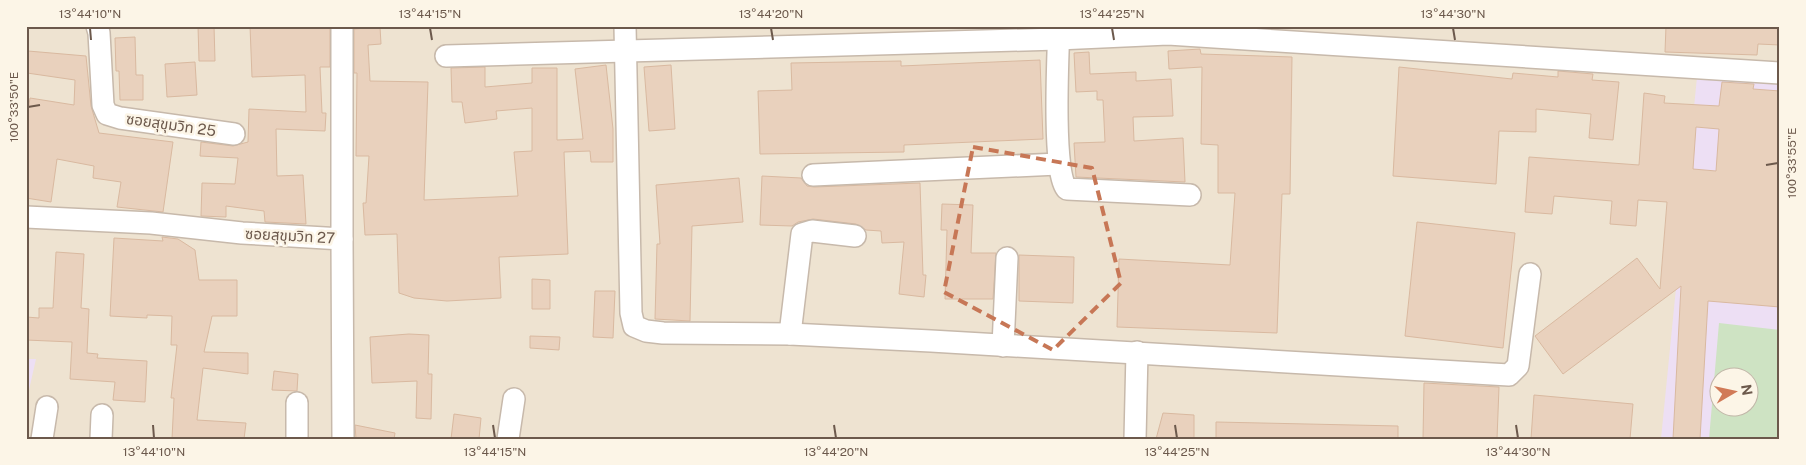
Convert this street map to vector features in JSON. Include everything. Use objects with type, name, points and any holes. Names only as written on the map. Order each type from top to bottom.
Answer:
[{"type":"street","name":"ซอยสุขุมวิท 25","points":[[97,26],[99,32],[103,105],[107,114],[120,118],[234,134]]},
{"type":"street","name":"ซอยสุขุมวิท 27","points":[[26,217],[151,223],[242,234],[342,239],[342,26]]},
{"type":"street","points":[[625,26],[631,313],[634,326],[646,331],[663,333],[790,334],[1137,352],[1509,375],[1518,366],[1530,274]]},
{"type":"street","points":[[1058,33],[1058,164],[1061,180],[1067,189],[1190,195]]},
{"type":"street","points":[[446,56],[626,52],[1058,33],[1168,34],[1780,73]]},
{"type":"street","points":[[813,175],[1058,164]]},
{"type":"street","points":[[790,334],[802,234],[812,231],[855,236]]},
{"type":"street","points":[[342,239],[343,439]]},
{"type":"street","points":[[1002,346],[1008,258]]},
{"type":"street","points":[[1135,439],[1137,352]]},
{"type":"street","points":[[508,439],[514,399]]},
{"type":"street","points":[[297,439],[298,403]]},
{"type":"street","points":[[42,439],[47,407]]},
{"type":"street","points":[[101,439],[102,415]]},
{"type":"highlighted area","points":[[973,147],[1092,168],[1121,283],[1053,350],[944,292]]},
{"type":"shaded area","points":[[26,26],[1780,26],[1780,439],[26,439]]},
{"type":"shaded area","points":[[1698,67],[1780,75],[1780,439],[1661,439]]},
{"type":"shaded area","points":[[26,359],[36,359],[26,403]]},
{"type":"green space","points":[[1719,323],[1780,330],[1780,439],[1709,439],[1711,418],[1758,418],[1758,368],[1715,368]]},
{"type":"building","points":[[198,26],[214,26],[215,61],[199,61]]},
{"type":"building","points":[[250,26],[330,26],[330,67],[320,67],[322,113],[326,113],[325,131],[276,129],[277,176],[303,175],[306,224],[265,222],[264,211],[226,206],[226,217],[201,216],[202,183],[235,184],[238,158],[200,156],[201,142],[233,146],[248,142],[249,109],[306,112],[305,75],[252,77]]},
{"type":"building","points":[[1666,26],[1780,26],[1780,45],[1758,44],[1757,55],[1665,52]]},
{"type":"building","points":[[380,27],[381,44],[368,45],[370,81],[428,82],[424,200],[518,196],[514,152],[532,151],[532,108],[496,111],[497,119],[465,123],[462,102],[452,102],[451,68],[485,67],[485,87],[532,83],[532,68],[557,68],[557,140],[583,139],[575,69],[606,65],[613,129],[613,162],[591,162],[590,151],[564,152],[568,254],[499,257],[501,298],[447,301],[414,298],[399,293],[397,234],[365,235],[363,203],[366,203],[369,156],[356,156],[357,73],[354,73],[354,29]]},
{"type":"building","points":[[135,37],[136,75],[143,75],[143,100],[120,100],[119,71],[116,71],[115,38]]},
{"type":"building","points":[[1200,49],[1201,54],[1292,57],[1290,194],[1282,194],[1277,333],[1117,327],[1119,259],[1230,265],[1235,193],[1218,193],[1218,145],[1201,144],[1202,67],[1169,69],[1168,51]]},
{"type":"building","points":[[28,51],[86,56],[91,106],[99,133],[173,142],[163,212],[117,207],[121,182],[93,178],[94,166],[57,159],[51,202],[26,198],[26,124],[30,98],[74,105],[75,80],[27,73]]},
{"type":"building","points":[[1089,52],[1090,74],[1136,72],[1136,81],[1171,79],[1173,116],[1133,117],[1134,141],[1183,138],[1185,182],[1076,177],[1074,143],[1105,142],[1103,100],[1097,100],[1097,91],[1076,92],[1074,53]]},
{"type":"building","points":[[1040,60],[1043,139],[904,145],[904,152],[760,154],[758,91],[792,90],[791,63],[901,61],[901,66]]},
{"type":"building","points":[[195,62],[197,95],[167,97],[165,64]]},
{"type":"building","points":[[671,65],[675,129],[649,131],[644,67]]},
{"type":"building","points":[[1399,67],[1512,79],[1513,73],[1558,77],[1558,71],[1593,74],[1592,80],[1619,82],[1613,140],[1589,138],[1591,114],[1536,109],[1536,132],[1499,131],[1496,184],[1393,176]]},
{"type":"building","points":[[1722,82],[1754,84],[1753,89],[1780,91],[1780,307],[1708,301],[1700,439],[1673,439],[1681,286],[1563,374],[1535,336],[1637,258],[1660,289],[1667,202],[1638,200],[1636,226],[1610,224],[1612,201],[1554,196],[1552,214],[1525,212],[1529,157],[1639,165],[1644,93],[1665,96],[1664,103],[1719,106]],"holes":[[[1696,127],[1719,129],[1716,171],[1693,169]]]},
{"type":"building","points":[[762,176],[801,178],[807,186],[814,187],[920,183],[923,275],[926,275],[924,297],[899,294],[904,242],[882,243],[881,231],[866,230],[856,224],[813,219],[798,222],[792,226],[760,225]]},
{"type":"building","points":[[739,178],[743,222],[692,226],[690,321],[655,319],[657,244],[660,244],[656,185]]},
{"type":"building","points":[[942,204],[973,205],[971,253],[996,253],[993,299],[945,299],[947,230],[941,230]]},
{"type":"building","points":[[1417,222],[1515,233],[1503,348],[1405,336]]},
{"type":"building","points":[[162,237],[178,239],[195,250],[199,280],[237,280],[237,316],[212,316],[204,352],[248,353],[248,374],[203,368],[197,420],[246,423],[244,439],[172,439],[174,398],[171,398],[177,345],[171,345],[172,316],[147,315],[147,318],[110,316],[114,238],[163,241]]},
{"type":"building","points":[[56,252],[84,254],[81,308],[89,309],[87,353],[98,354],[97,358],[147,361],[145,402],[113,400],[115,382],[70,379],[72,342],[26,340],[26,317],[39,318],[39,308],[53,308]]},
{"type":"building","points":[[1019,255],[1074,257],[1073,303],[1019,301]]},
{"type":"building","points":[[532,279],[550,280],[550,309],[532,309]]},
{"type":"building","points":[[595,291],[615,291],[613,338],[593,337]]},
{"type":"building","points":[[409,334],[429,335],[428,374],[432,374],[431,419],[416,418],[417,381],[372,383],[370,337]]},
{"type":"building","points":[[530,336],[560,337],[559,350],[530,348]]},
{"type":"building","points":[[274,371],[298,374],[297,391],[272,390]]},
{"type":"building","points":[[1424,383],[1499,387],[1497,439],[1423,439]]},
{"type":"building","points":[[1534,395],[1633,404],[1630,439],[1531,439]]},
{"type":"building","points":[[1163,413],[1194,415],[1194,439],[1156,439]]},
{"type":"building","points":[[454,414],[481,418],[479,439],[451,439]]},
{"type":"building","points":[[1216,422],[1398,426],[1398,439],[1216,439]]},
{"type":"building","points":[[355,425],[395,433],[394,439],[356,439]]}]
